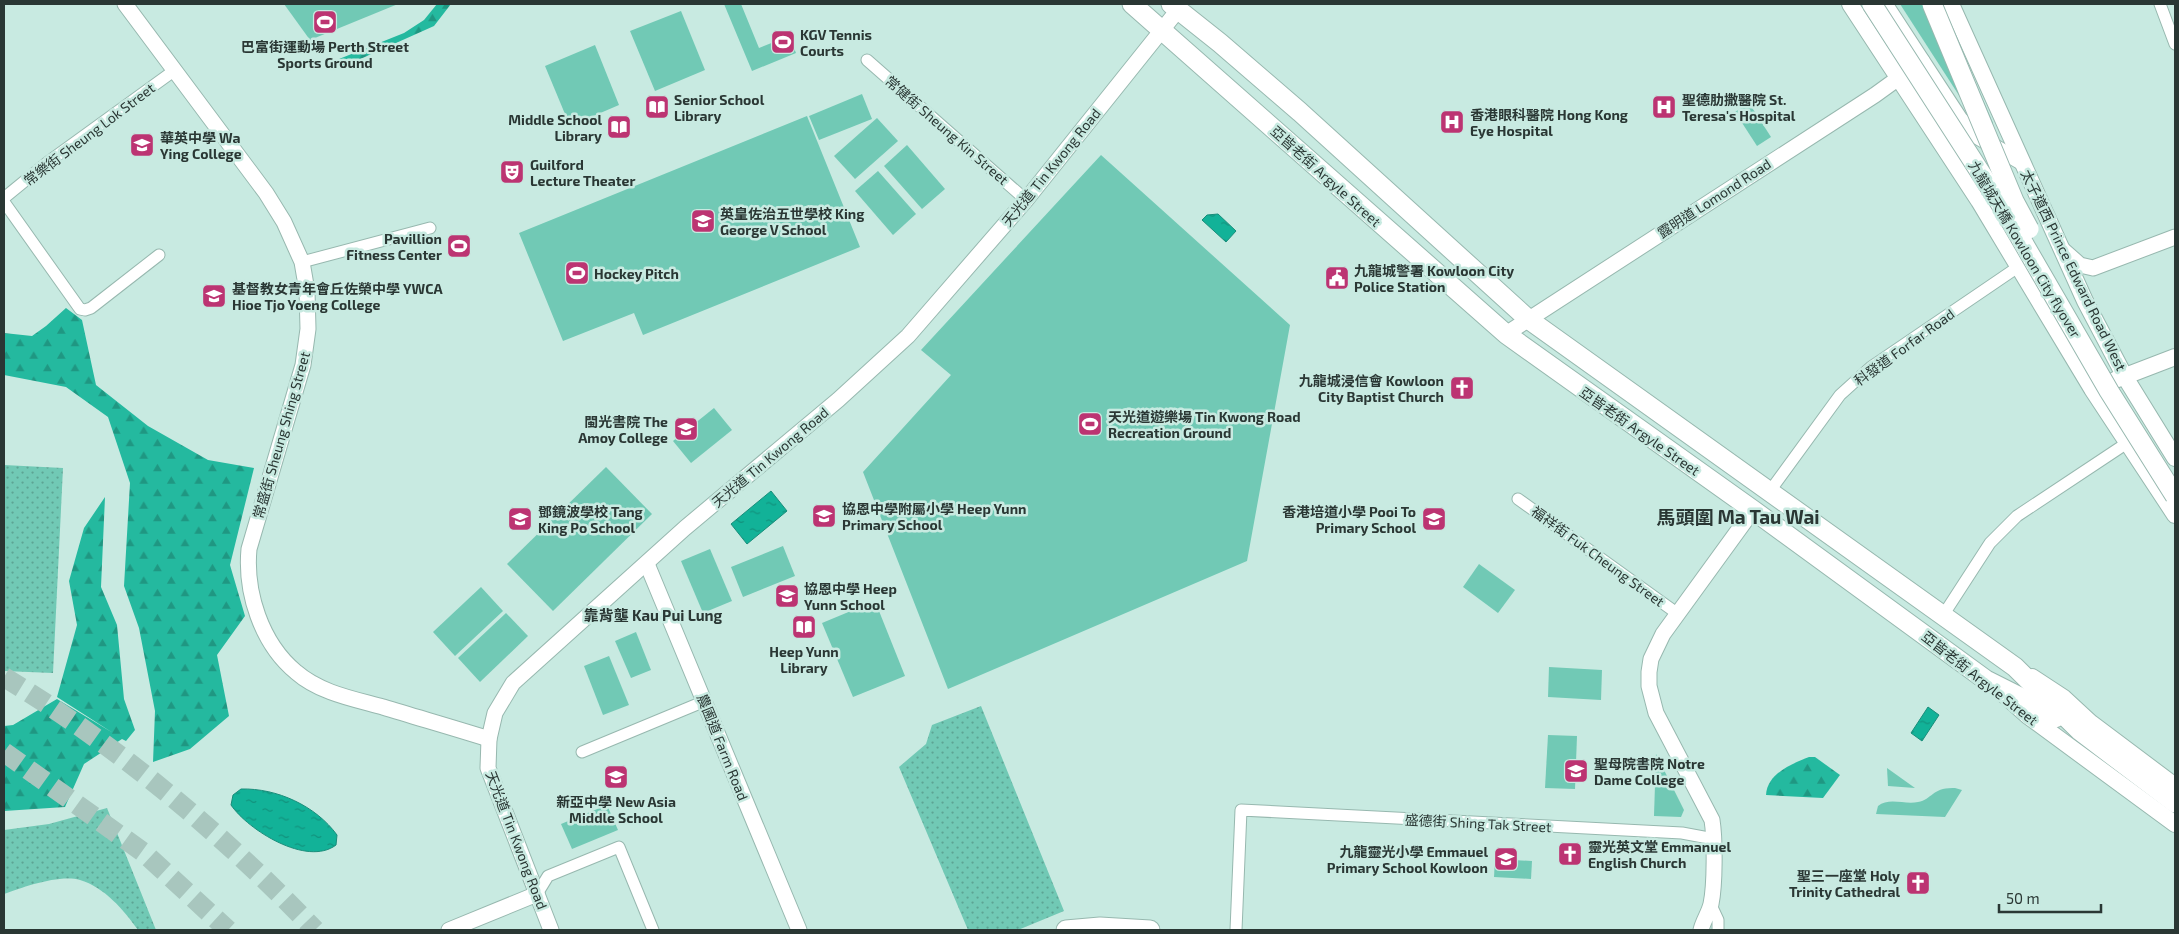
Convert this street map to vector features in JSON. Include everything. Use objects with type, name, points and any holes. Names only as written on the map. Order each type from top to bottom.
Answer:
[{"type":"main road","name":"亞皆老街 Argyle Street","points":[[1132,4],[1506,334],[1753,510],[1986,680],[2028,716],[2175,824]]},
{"type":"main road","points":[[1850,4],[1979,201]]},
{"type":"main road","name":"九龍城天橋 Kowloon City flyover","points":[[1872,4],[2002,206],[2109,391],[2175,496]]},
{"type":"main road","name":"九龍城天橋 Kowloon City flyover","points":[[1932,4],[2014,201],[2056,283],[2115,386],[2175,480]]},
{"type":"main road","points":[[1951,4],[2022,162]]},
{"type":"main road","name":"亞皆老街 Argyle Street","points":[[1174,7],[1220,43],[1300,112],[1528,319],[1770,491],[1942,617],[2064,698],[2091,722],[2175,786]]},
{"type":"main road","points":[[1996,147],[1982,150],[1973,158],[1968,174],[1971,188],[2092,389],[2175,515]]},
{"type":"main road","name":"太子道西 Prince Edward Road West","points":[[2022,162],[2085,301],[2124,377],[2175,458]]},
{"type":"main road","points":[[2092,389],[2175,357]]},
{"type":"main road","points":[[2015,667],[2080,731],[2175,803]]},
{"type":"main road","points":[[1986,680],[2080,731]]},
{"type":"main road","points":[[1066,930],[1092,928],[1150,930]]},
{"type":"street","name":"常盛街 Sheung Shing Street","points":[[125,4],[277,209],[302,262],[308,311],[306,348],[249,549],[248,578],[260,620],[279,654],[296,672],[307,680],[338,694],[489,738]]},
{"type":"street","name":"太子道西 Prince Edward Road West","points":[[1885,4],[1960,119],[1971,131],[2022,162]]},
{"type":"street","points":[[2160,4],[2175,44]]},
{"type":"street","name":"天光道 Tin Kwong Road","points":[[551,930],[488,768],[489,738],[495,713],[514,683],[686,528],[890,354],[1026,200],[1161,31],[1174,7]]},
{"type":"street","name":"常健街 Sheung Kin Street","points":[[867,60],[1026,200]]},
{"type":"street","name":"露明道 Lomond Road","points":[[1506,334],[1875,94],[1898,76],[1922,61]]},
{"type":"street","name":"常樂街 Sheung Lok Street","points":[[4,198],[48,162],[175,70]]},
{"type":"street","points":[[4,202],[80,309],[86,310],[91,308],[159,255]]},
{"type":"street","points":[[302,262],[430,228]]},
{"type":"street","points":[[2061,248],[2080,265],[2093,268],[2175,237]]},
{"type":"street","name":"科發道 Forfar Road","points":[[1770,491],[1840,395],[1851,384],[1871,367],[2018,267]]},
{"type":"street","points":[[1942,617],[1990,543],[2017,516],[2127,443]]},
{"type":"street","name":"福祥街 Fuk Cheung Street","points":[[1518,499],[1678,614]]},
{"type":"street","points":[[1701,930],[1702,922],[1711,905],[1714,839],[1709,812],[1656,713],[1649,686],[1652,659],[1656,646],[1753,510]]},
{"type":"street","name":"農圃道 Farm Road","points":[[647,564],[798,930]]},
{"type":"street","points":[[582,752],[705,701]]},
{"type":"street","name":"盛德街 Shing Tak Street","points":[[1236,930],[1241,810],[1682,833],[1714,839]]},
{"type":"street","points":[[449,930],[537,894],[548,876],[619,847],[653,930]]},
{"type":"street","points":[[1711,905],[1718,920],[1718,930]]},
{"type":"shaded area","name":"巴富街運動場 Perth Street Sports Ground","points":[[284,4],[398,4],[310,40]]},
{"type":"shaded area","name":"KGV Tennis Courts","points":[[724,4],[741,4],[759,48],[789,36],[796,53],[752,71]]},
{"type":"shaded area","points":[[1900,4],[1941,4],[1993,123],[1992,125],[1968,107],[1960,97]]},
{"type":"shaded area","points":[[681,11],[705,70],[655,91],[630,31]]},
{"type":"shaded area","points":[[595,45],[619,105],[570,126],[545,66]]},
{"type":"shaded area","points":[[862,94],[872,119],[819,140],[809,116]]},
{"type":"shaded area","points":[[1749,103],[1771,137],[1757,146],[1735,112]]},
{"type":"shaded area","points":[[807,116],[860,247],[643,335],[634,313],[563,341],[519,233]]},
{"type":"shaded area","points":[[877,118],[898,141],[855,179],[834,156]]},
{"type":"shaded area","points":[[907,145],[945,189],[922,209],[884,166]]},
{"type":"shaded area","name":"天光道遊樂場 Tin Kwong Road Recreation Ground","points":[[1101,155],[1290,325],[1247,561],[948,689],[863,472],[951,375],[921,350]]},
{"type":"shaded area","points":[[878,171],[916,214],[893,235],[855,191]]},
{"type":"shaded area","points":[[714,408],[732,430],[691,463],[673,441]]},
{"type":"shaded area","points":[[4,465],[63,468],[53,673],[4,671]]},
{"type":"shaded area","points":[[606,467],[652,514],[553,611],[507,564]]},
{"type":"shaded area","points":[[783,546],[795,576],[743,597],[731,567]]},
{"type":"shaded area","points":[[710,549],[732,601],[703,613],[681,561]]},
{"type":"shaded area","points":[[1479,564],[1515,590],[1498,613],[1463,587]]},
{"type":"shaded area","points":[[481,587],[503,611],[455,656],[433,632]]},
{"type":"shaded area","points":[[875,601],[905,676],[853,697],[822,623]]},
{"type":"shaded area","points":[[506,613],[528,636],[480,682],[458,658]]},
{"type":"shaded area","points":[[636,632],[651,670],[631,678],[615,641]]},
{"type":"shaded area","points":[[609,656],[629,705],[603,715],[584,666]]},
{"type":"shaded area","points":[[1549,667],[1602,670],[1601,700],[1548,697]]},
{"type":"shaded area","points":[[981,706],[1064,911],[1018,930],[968,930],[899,767],[926,744],[932,725]]},
{"type":"shaded area","points":[[1548,735],[1577,736],[1575,789],[1545,788]]},
{"type":"shaded area","points":[[1656,754],[1684,810],[1681,817],[1654,816]]},
{"type":"shaded area","points":[[1887,768],[1915,788],[1888,786]]},
{"type":"shaded area","points":[[1955,788],[1962,790],[1945,817],[1876,814],[1878,806],[1882,803],[1918,802],[1942,789]]},
{"type":"shaded area","points":[[607,805],[618,830],[572,849],[561,824]]},
{"type":"shaded area","points":[[107,808],[156,930],[138,930],[113,900],[89,883],[80,880],[52,880],[4,894],[4,830],[49,824]]},
{"type":"shaded area","points":[[1495,859],[1532,861],[1531,879],[1494,877]]},
{"type":"green space","points":[[437,4],[451,4],[434,26],[338,69],[324,65],[404,33],[424,20]]},
{"type":"green space","points":[[66,308],[82,320],[96,385],[148,426],[208,460],[254,468],[230,565],[245,616],[217,655],[229,716],[190,749],[153,762],[155,711],[139,628],[124,586],[130,483],[108,417],[66,387],[4,375],[4,333],[32,336]]},
{"type":"green space","points":[[105,497],[101,587],[117,625],[124,699],[135,730],[126,741],[122,739],[84,764],[65,807],[4,811],[4,726],[13,725],[57,699],[113,733],[57,697],[77,625],[69,581],[84,528]]},
{"type":"green space","points":[[1809,757],[1815,757],[1840,775],[1823,798],[1766,795],[1767,788],[1775,776],[1795,763]]},
{"type":"water","points":[[1218,214],[1236,231],[1226,242],[1202,220],[1207,215]]},
{"type":"water","points":[[771,491],[787,511],[747,544],[731,524]]},
{"type":"water","points":[[1928,707],[1939,715],[1922,741],[1911,733]]},
{"type":"water","points":[[241,789],[282,795],[307,807],[318,815],[337,835],[336,845],[324,851],[310,852],[279,843],[250,825],[231,805],[233,795]]},
{"type":"tunnel","points":[[4,677],[88,732],[168,793],[244,860],[315,930]]},
{"type":"tunnel","points":[[4,752],[143,852],[228,930]]},
{"type":"place","name":"巴富街運動場 Perth Street Sports Ground","points":[[325,22]]},
{"type":"place","name":"KGV Tennis Courts","points":[[783,42]]},
{"type":"place","name":"Senior School Library","points":[[657,107]]},
{"type":"place","name":"聖德肋撒醫院 St. Teresa's Hospital","points":[[1664,107]]},
{"type":"place","name":"香港眼科醫院 Hong Kong Eye Hospital","points":[[1452,122]]},
{"type":"place","name":"Middle School Library","points":[[619,127]]},
{"type":"place","name":"華英中學 Wa Ying College","points":[[142,145]]},
{"type":"place","name":"Guilford Lecture Theater","points":[[512,172]]},
{"type":"place","name":"英皇佐治五世學校 King George V School","points":[[703,221]]},
{"type":"place","name":"Pavillion Fitness Center","points":[[459,246]]},
{"type":"place","name":"Hockey Pitch","points":[[577,273]]},
{"type":"place","name":"九龍城警署 Kowloon City Police Station","points":[[1337,278]]},
{"type":"place","name":"基督教女青年會丘佐榮中學 YWCA Hioe Tjo Yoeng College","points":[[214,296]]},
{"type":"place","name":"九龍城浸信會 Kowloon City Baptist Church","points":[[1462,388]]},
{"type":"place","name":"天光道遊樂場 Tin Kwong Road Recreation Ground","points":[[1090,424]]},
{"type":"place","name":"閩光書院 The Amoy College","points":[[686,429]]},
{"type":"place","name":"協恩中學附屬小學 Heep Yunn Primary School","points":[[824,516]]},
{"type":"place","name":"鄧鏡波學校 Tang King Po School","points":[[520,519]]},
{"type":"place","name":"香港培道小學 Pooi To Primary School","points":[[1434,519]]},
{"type":"place","name":"協恩中學 Heep Yunn School","points":[[787,596]]},
{"type":"place","name":"Heep Yunn Library","points":[[804,627]]},
{"type":"place","name":"聖母院書院 Notre Dame College","points":[[1576,771]]},
{"type":"place","name":"新亞中學 New Asia Middle School","points":[[616,777]]},
{"type":"place","name":"靈光英文堂 Emmanuel English Church","points":[[1570,854]]},
{"type":"place","name":"九龍靈光小學 Emmauel Primary School Kowloon","points":[[1506,859]]},
{"type":"place","name":"聖三一座堂 Holy Trinity Cathedral","points":[[1918,883]]},
{"type":"district","name":"馬頭圍 Ma Tau Wai","points":[[1738,516]]},
{"type":"district","name":"靠背壟 Kau Pui Lung","points":[[653,615]]}]
